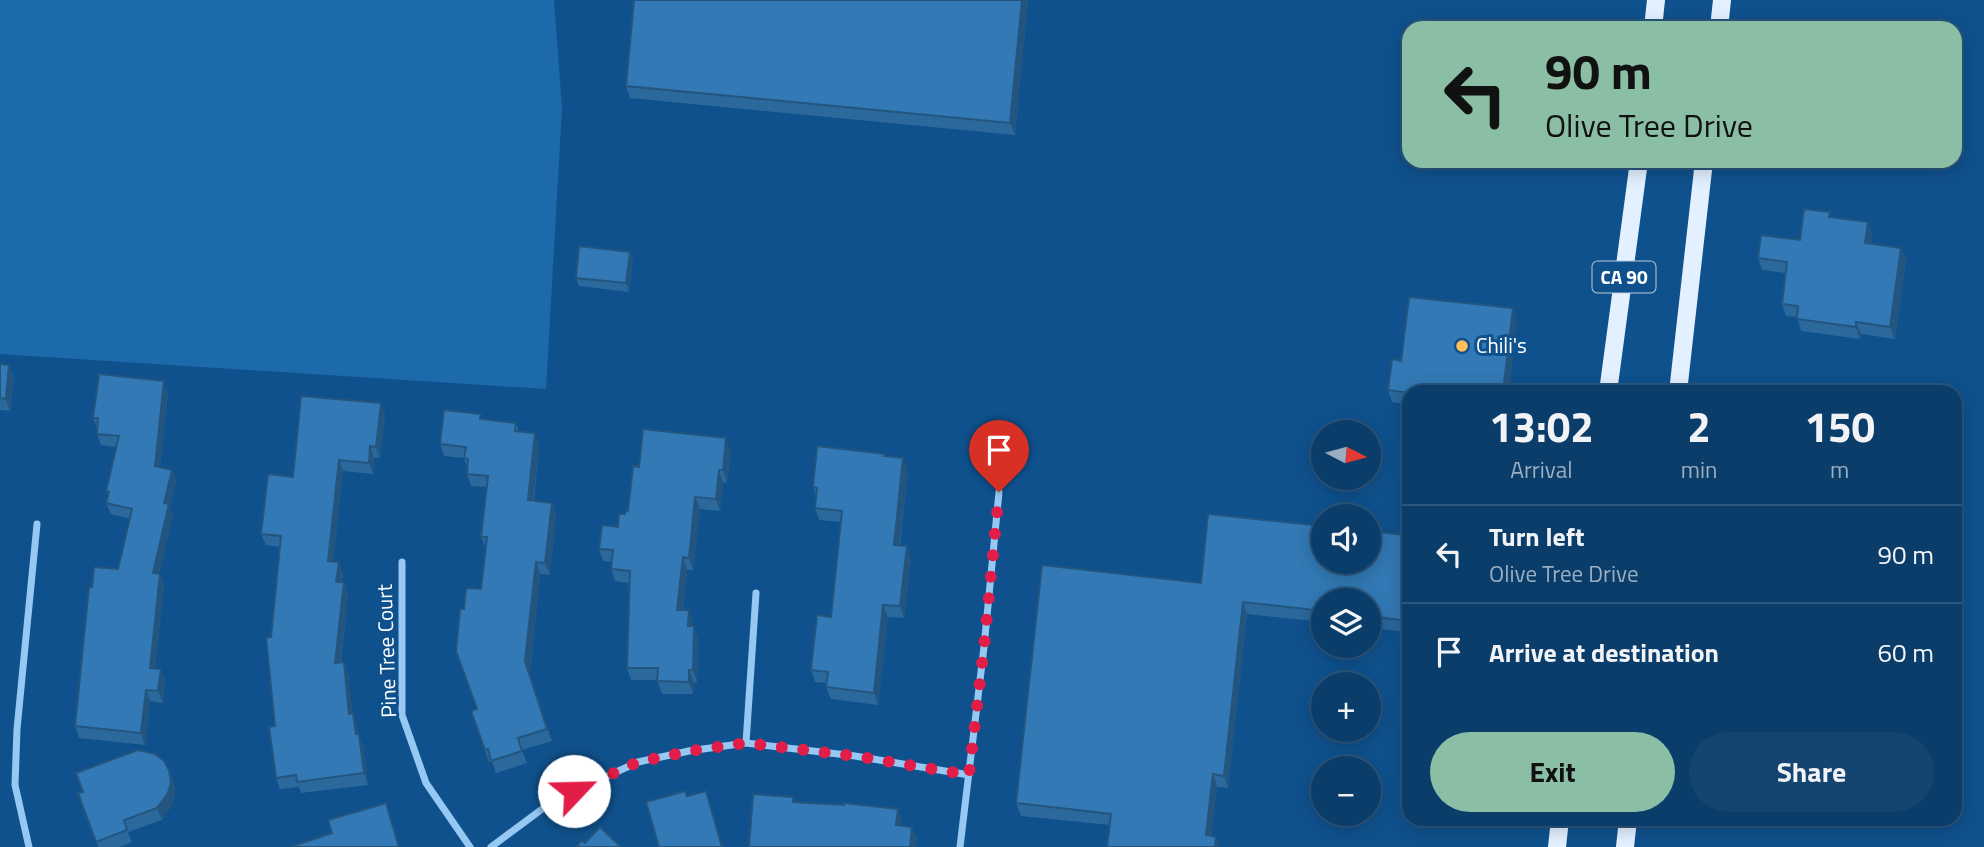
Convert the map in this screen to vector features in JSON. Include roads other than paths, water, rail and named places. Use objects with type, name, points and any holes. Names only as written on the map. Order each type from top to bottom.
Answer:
[{"type":"main road","points":[[1654,21],[1656,0]]},
{"type":"main road","points":[[1720,21],[1722,0]]},
{"type":"main road","name":"CA 90","points":[[1609,385],[1638,168]]},
{"type":"main road","points":[[1679,385],[1703,168]]},
{"type":"main road","points":[[1557,847],[1559,826]]},
{"type":"main road","points":[[1625,847],[1627,826]]},
{"type":"street","points":[[960,847],[999,492]]},
{"type":"street","points":[[29,847],[15,785],[17,729],[37,524]]},
{"type":"street","name":"Pine Tree Court","points":[[402,562],[402,715],[426,783],[470,847]]},
{"type":"street","points":[[746,743],[756,593]]},
{"type":"street","points":[[491,847],[553,801],[638,762],[690,751],[746,743],[855,756],[969,775]]},
{"type":"place","name":"Chili's","points":[[1462,346]]}]
